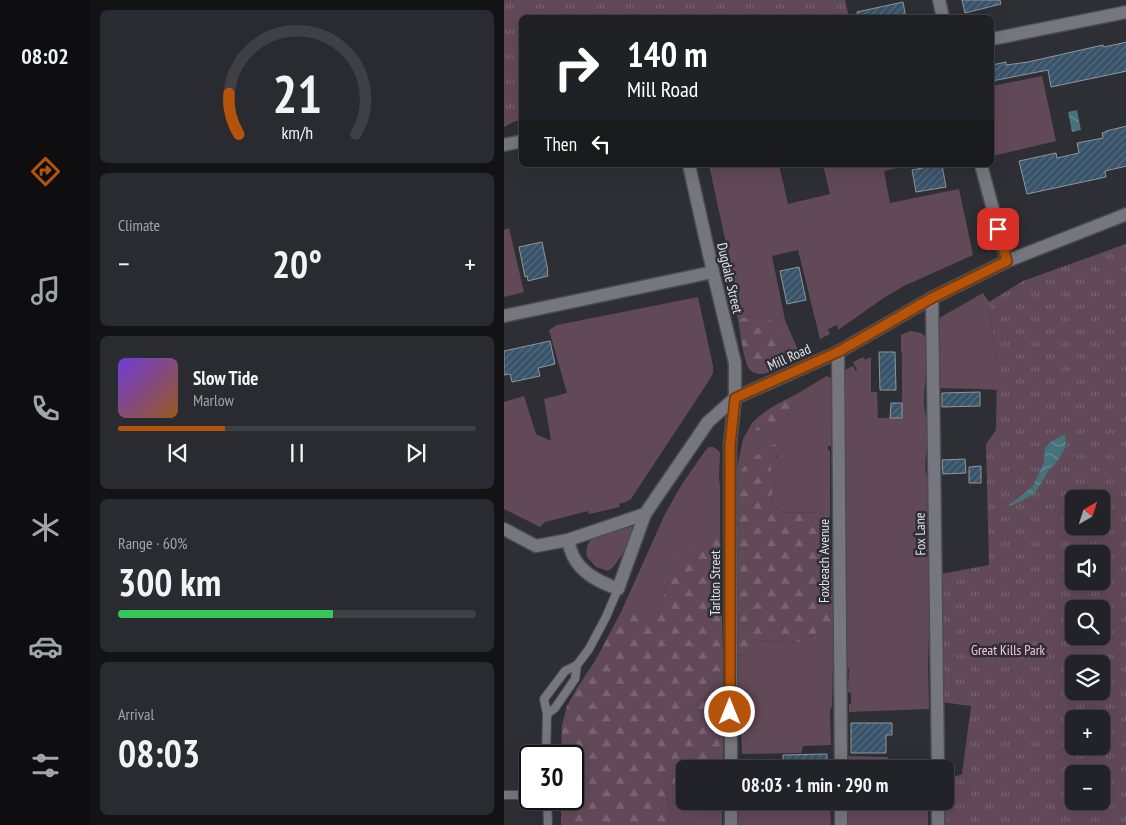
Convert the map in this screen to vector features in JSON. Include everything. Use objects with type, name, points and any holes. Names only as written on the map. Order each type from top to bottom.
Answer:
[{"type":"street","points":[[939,0],[942,15]]},
{"type":"street","points":[[994,39],[1126,12]]},
{"type":"street","points":[[504,145],[519,142]]},
{"type":"street","name":"Dugdale Street","points":[[689,167],[735,363],[735,398]]},
{"type":"street","points":[[982,167],[1007,261]]},
{"type":"street","name":"Mill Road","points":[[618,589],[645,514],[708,422],[735,398],[838,352],[932,298],[1007,261],[1126,214]]},
{"type":"street","points":[[504,316],[713,272]]},
{"type":"street","name":"Fox Lane","points":[[932,298],[938,760]]},
{"type":"street","name":"Foxbeach Avenue","points":[[838,352],[841,760]]},
{"type":"street","name":"Tarlton Street","points":[[731,760],[730,445],[735,398]]},
{"type":"street","points":[[504,529],[536,546],[568,540],[645,514]]},
{"type":"street","points":[[568,540],[573,555],[582,569],[598,581],[618,589]]},
{"type":"street","points":[[731,810],[731,825]]},
{"type":"street","points":[[841,810],[841,825]]},
{"type":"street","points":[[938,810],[938,825]]},
{"type":"lane","points":[[547,714],[556,708],[575,679],[577,665],[589,649],[602,625],[618,589]]},
{"type":"lane","points":[[546,745],[547,714],[544,699],[565,670],[577,665]]},
{"type":"lane","points":[[504,795],[519,795]]},
{"type":"lane","points":[[547,810],[548,825]]},
{"type":"green space","points":[[504,0],[845,0],[849,15],[519,15],[519,120],[504,127]]},
{"type":"green space","points":[[1042,76],[1056,141],[994,156],[994,86]]},
{"type":"green space","points":[[709,167],[779,167],[788,204],[830,194],[823,167],[901,167],[884,171],[890,203],[959,189],[973,255],[904,286],[838,330],[837,325],[828,329],[830,334],[820,339],[798,250],[772,256],[785,320],[798,350],[792,353],[795,360],[787,364],[784,352],[785,346],[752,316],[738,319],[734,301],[738,299]]},
{"type":"green space","points":[[509,228],[524,292],[504,297],[504,230]]},
{"type":"green space","name":"Great Kills Park","points":[[1126,244],[1126,825],[944,825],[944,810],[954,810],[954,777],[962,774],[971,706],[941,702],[941,574],[989,565],[986,444],[996,430],[997,365],[989,302],[1023,281]]},
{"type":"green space","points":[[983,293],[989,302],[997,365],[997,390],[939,388],[938,320]]},
{"type":"green space","points":[[698,297],[713,373],[631,499],[619,504],[620,507],[589,514],[588,511],[545,522],[540,527],[504,509],[504,402],[524,396],[536,434],[551,441],[544,399],[567,393],[549,330],[557,325]]},
{"type":"green space","points":[[752,316],[766,318],[777,325],[785,338],[784,353],[787,364],[764,374],[757,374],[750,370],[744,353],[738,319]]},
{"type":"green space","points":[[910,331],[924,335],[928,346],[924,400],[928,433],[925,468],[928,479],[932,550],[928,665],[929,709],[849,712],[851,693],[847,692],[849,669],[846,668],[846,442],[843,440],[843,424],[845,423],[845,370],[853,366],[856,371],[853,362],[863,357],[865,360],[871,357],[871,392],[877,392],[878,418],[902,418],[901,335]]},
{"type":"green space","points":[[827,376],[831,378],[831,446],[828,446],[830,451],[830,519],[818,513],[782,511],[775,506],[771,498],[775,479],[771,470],[772,461],[778,456],[779,442],[748,461],[735,479],[743,439],[752,423],[753,430],[758,431],[772,428],[782,422],[789,412],[795,395]]},
{"type":"green space","points":[[795,395],[789,412],[782,422],[765,430],[753,430],[752,423],[762,414]]},
{"type":"green space","points":[[779,441],[781,445],[780,450],[772,461],[771,470],[775,479],[771,498],[775,506],[782,511],[818,513],[830,519],[834,624],[827,630],[797,643],[771,640],[761,641],[746,655],[734,656],[735,479],[748,461]]},
{"type":"green space","points":[[709,447],[713,447],[720,453],[720,534],[708,536],[694,544],[668,582],[662,599],[650,612],[621,612],[665,514],[682,484]]},
{"type":"green space","points":[[629,525],[634,528],[626,553],[608,571],[596,567],[587,557],[590,541],[602,533]]},
{"type":"green space","points":[[720,534],[723,760],[676,760],[676,782],[669,788],[666,794],[670,809],[669,825],[561,825],[561,810],[584,810],[584,745],[561,745],[562,725],[567,706],[595,661],[621,612],[650,612],[662,599],[680,556],[694,544],[708,536]]},
{"type":"green space","points":[[834,624],[832,706],[830,711],[831,745],[803,746],[801,753],[742,754],[741,733],[735,732],[734,656],[746,655],[761,641],[771,640],[797,643],[827,630]]},
{"type":"green space","points":[[849,756],[888,757],[888,760],[847,760]]},
{"type":"green space","points":[[676,782],[676,810],[722,810],[722,825],[669,825],[670,809],[666,794],[671,785]]},
{"type":"green space","points":[[735,810],[830,810],[831,825],[735,825]]},
{"type":"green space","points":[[847,810],[928,810],[928,825],[847,825]]},
{"type":"water","points":[[1077,110],[1081,130],[1072,132],[1068,112]]},
{"type":"water","points":[[1065,434],[1066,447],[1035,493],[1022,501],[1006,507],[1034,484],[1044,462],[1045,448],[1049,443]]},
{"type":"building","points":[[962,0],[1000,0],[1001,4],[965,13]]},
{"type":"building","points":[[903,2],[905,15],[858,15],[857,12]]},
{"type":"building","points":[[1127,42],[1127,71],[1051,87],[1048,70],[994,81],[994,65],[1006,62],[1006,65],[1028,62],[1103,45],[1104,47]]},
{"type":"building","points":[[1127,126],[1127,166],[1105,171],[1106,177],[1027,194],[1019,161],[1056,153],[1057,158],[1079,153],[1077,143],[1103,138],[1102,133],[1106,131]]},
{"type":"building","points":[[927,167],[942,167],[946,187],[916,192],[912,170]]},
{"type":"building","points":[[542,242],[548,276],[528,281],[527,276],[525,277],[519,247]]},
{"type":"building","points":[[799,267],[806,300],[787,304],[780,271]]},
{"type":"building","points":[[550,341],[555,364],[538,368],[540,376],[512,382],[510,374],[504,375],[504,351]]},
{"type":"building","points":[[879,352],[895,352],[896,390],[880,390]]},
{"type":"building","points":[[980,392],[980,406],[942,407],[942,393]]},
{"type":"building","points":[[891,403],[902,403],[902,418],[890,418]]},
{"type":"building","points":[[965,459],[966,473],[943,474],[942,460]]},
{"type":"building","points":[[981,466],[981,483],[969,483],[969,467]]},
{"type":"building","points":[[851,723],[892,723],[892,735],[886,735],[886,753],[851,753]]},
{"type":"building","points":[[827,754],[827,760],[783,760],[783,755]]},
{"type":"route","points":[[730,712],[730,445],[735,398],[838,352],[932,298],[1007,261],[998,229]]}]
